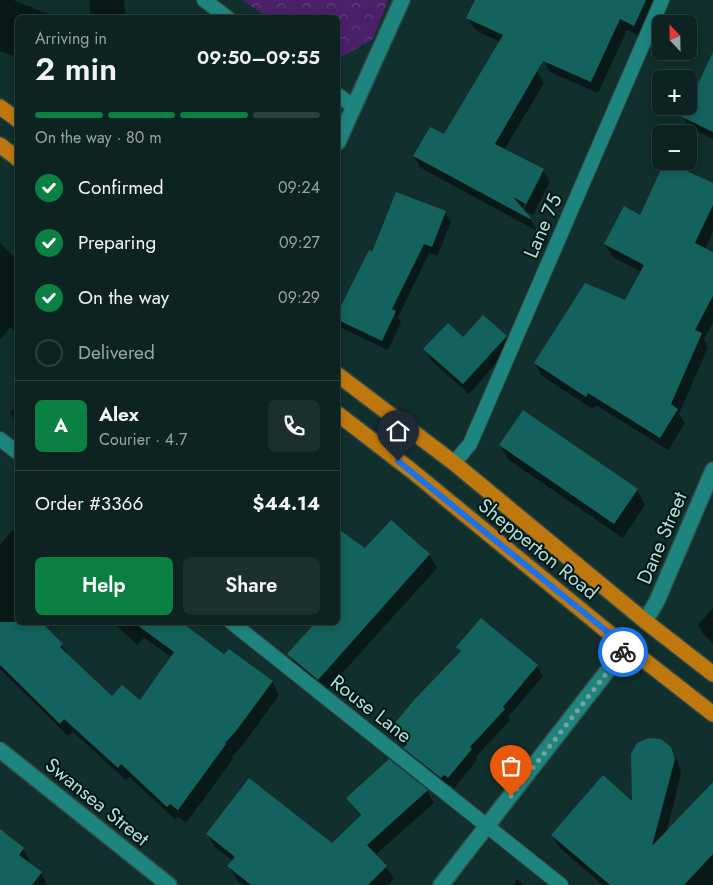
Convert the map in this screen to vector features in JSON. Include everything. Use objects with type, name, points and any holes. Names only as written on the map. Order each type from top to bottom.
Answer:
[{"type":"highway","points":[[0,106],[15,118]]},
{"type":"highway","points":[[0,145],[15,157]]},
{"type":"highway","name":"Shepperton Road","points":[[340,377],[454,463],[645,621],[713,674]]},
{"type":"highway","name":"Shepperton Road","points":[[340,416],[412,471],[626,647],[713,714]]},
{"type":"street","points":[[340,138],[402,0]]},
{"type":"street","name":"Dane Street","points":[[645,621],[657,601],[713,470]]},
{"type":"street","points":[[441,885],[626,647]]},
{"type":"street","name":"Swansea Street","points":[[0,750],[169,885]]},
{"type":"lane","points":[[204,0],[224,15]]},
{"type":"lane","name":"Lane 75","points":[[454,463],[470,444],[662,0]]},
{"type":"lane","points":[[340,96],[354,107]]},
{"type":"lane","points":[[0,439],[15,451]]},
{"type":"lane","name":"Rouse Lane","points":[[235,625],[561,885]]},
{"type":"green space","points":[[242,0],[388,0],[373,39],[340,58],[340,15],[264,15]]},
{"type":"building","points":[[475,0],[646,0],[634,26],[620,19],[591,82],[543,61],[495,144],[544,169],[526,204],[513,197],[530,219],[413,156],[430,127],[444,134],[503,35],[466,18]]},
{"type":"building","points":[[713,52],[713,132],[682,117],[683,115],[697,115],[697,86]]},
{"type":"building","points":[[661,170],[685,170],[713,183],[713,205],[695,243],[713,252],[713,296],[695,330],[702,333],[671,404],[678,409],[660,438],[588,393],[586,397],[534,363],[585,283],[625,300],[644,265],[604,244],[624,206],[640,215]]},
{"type":"building","points":[[396,192],[446,211],[432,247],[424,244],[392,309],[396,311],[382,341],[340,321],[340,308],[369,250],[372,252]]},
{"type":"building","points":[[483,315],[507,336],[463,384],[423,349],[448,323],[463,337]]},
{"type":"building","points":[[523,410],[638,489],[614,524],[499,445]]},
{"type":"building","points":[[391,520],[430,554],[318,680],[287,654],[313,625],[340,625],[340,530],[365,548]]},
{"type":"building","points":[[481,618],[538,665],[503,707],[505,709],[470,747],[472,749],[448,778],[444,775],[441,778],[403,748],[407,744],[390,729],[414,700],[461,651],[456,647]]},
{"type":"building","points":[[0,622],[15,622],[15,625],[44,625],[63,644],[60,647],[112,696],[122,685],[140,700],[174,652],[137,625],[185,625],[224,654],[229,649],[273,681],[225,743],[178,810],[170,804],[167,807],[121,764],[118,768],[64,719],[60,724],[0,665]]},
{"type":"building","points":[[649,738],[661,739],[671,747],[675,759],[652,846],[713,782],[713,854],[684,885],[610,885],[551,835],[603,775],[632,801],[631,754],[637,743]]},
{"type":"building","points":[[389,759],[428,790],[367,845],[387,866],[368,885],[251,885],[227,866],[235,857],[206,834],[249,778],[332,843],[361,815],[346,798]]},
{"type":"building","points":[[0,829],[24,848],[19,855],[42,872],[32,885],[0,885]]},
{"type":"way so far","points":[[511,796],[623,652]]},
{"type":"route","points":[[398,461],[626,647],[623,652]]}]
